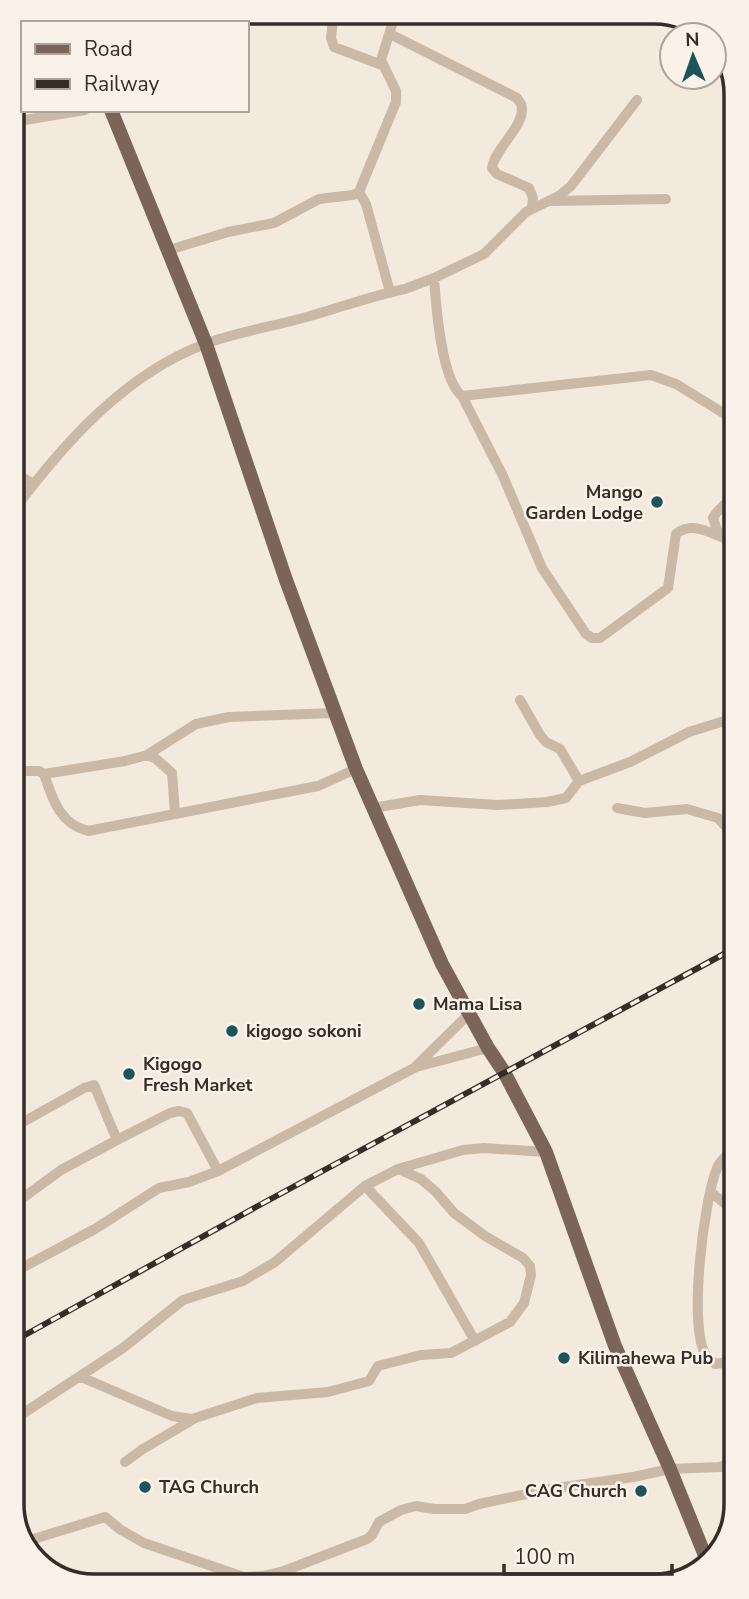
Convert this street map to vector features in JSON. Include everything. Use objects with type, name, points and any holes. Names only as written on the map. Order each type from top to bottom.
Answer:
[{"type":"main road","points":[[112,112],[206,344],[286,580],[356,769],[442,964],[546,1152],[615,1346],[704,1554]]},
{"type":"street","points":[[333,24],[331,38],[334,47],[382,65]]},
{"type":"street","points":[[169,250],[228,232],[274,223],[319,199],[359,192],[396,102],[396,91],[382,65],[382,55],[393,25]]},
{"type":"street","points":[[390,34],[458,66],[516,98],[521,104],[521,118],[494,159],[492,169],[528,188],[533,198],[532,207]]},
{"type":"street","points":[[551,201],[571,186],[637,100]]},
{"type":"street","points":[[25,120],[73,112]]},
{"type":"street","points":[[359,192],[366,204],[390,292]]},
{"type":"street","points":[[25,495],[82,431],[118,396],[162,365],[206,344],[314,315],[434,278],[484,254],[532,207],[551,201],[666,199]]},
{"type":"street","points":[[434,278],[437,317],[448,371],[456,391],[462,396],[503,477],[542,568],[586,634],[592,638],[600,638],[668,588],[676,534],[683,528],[694,527],[722,537]]},
{"type":"street","points":[[462,396],[651,375],[676,384],[724,413]]},
{"type":"street","points":[[25,479],[33,484]]},
{"type":"street","points":[[722,537],[714,526],[713,518],[724,505]]},
{"type":"street","points":[[520,700],[540,735],[546,742],[560,749],[579,780]]},
{"type":"street","points":[[25,771],[39,771],[44,774],[125,761],[147,755],[196,724],[229,717],[334,713]]},
{"type":"street","points":[[373,808],[420,800],[498,805],[566,798],[579,780],[630,762],[689,732],[724,721]]},
{"type":"street","points":[[147,755],[155,758],[172,773],[175,813]]},
{"type":"street","points":[[44,774],[55,806],[65,820],[88,831],[318,786],[356,769]]},
{"type":"street","points":[[617,808],[645,813],[694,810],[724,823]]},
{"type":"street","points":[[416,1067],[469,1014]]},
{"type":"street","points":[[24,1267],[94,1229],[159,1188],[189,1182],[218,1171],[416,1067],[488,1048]]},
{"type":"street","points":[[24,1121],[94,1085],[117,1140]]},
{"type":"street","points":[[24,1197],[61,1170],[170,1113],[179,1111],[187,1113],[218,1171]]},
{"type":"street","points":[[24,1413],[122,1349],[183,1300],[243,1281],[275,1262],[365,1186],[398,1169],[463,1150],[484,1148],[546,1152]]},
{"type":"street","points":[[724,1160],[717,1166],[710,1192],[696,1288],[697,1325],[706,1356],[715,1363],[724,1362]]},
{"type":"street","points":[[125,1462],[192,1419],[257,1398],[328,1392],[369,1381],[378,1366],[421,1355],[452,1353],[510,1322],[524,1303],[531,1275],[530,1266],[523,1258],[485,1236],[454,1213],[421,1179],[398,1169]]},
{"type":"street","points":[[365,1186],[419,1243],[475,1341]]},
{"type":"street","points":[[710,1192],[724,1203]]},
{"type":"street","points":[[81,1377],[172,1416],[192,1419]]},
{"type":"street","points":[[270,1574],[366,1539],[373,1535],[379,1522],[401,1510],[416,1506],[465,1509],[541,1490],[670,1469],[724,1466]]},
{"type":"street","points":[[34,1539],[105,1517],[144,1543],[235,1574]]},
{"type":"railway","points":[[24,1336],[724,954]]},
{"type":"place","name":"Mango Garden Lodge","points":[[657,502]]},
{"type":"place","name":"Mama Lisa","points":[[419,1004]]},
{"type":"place","name":"kigogo sokoni","points":[[232,1031]]},
{"type":"place","name":"Kigogo Fresh Market","points":[[129,1074]]},
{"type":"place","name":"Kilimahewa Pub","points":[[564,1358]]},
{"type":"place","name":"TAG Church","points":[[145,1487]]},
{"type":"place","name":"CAG Church","points":[[641,1491]]}]
